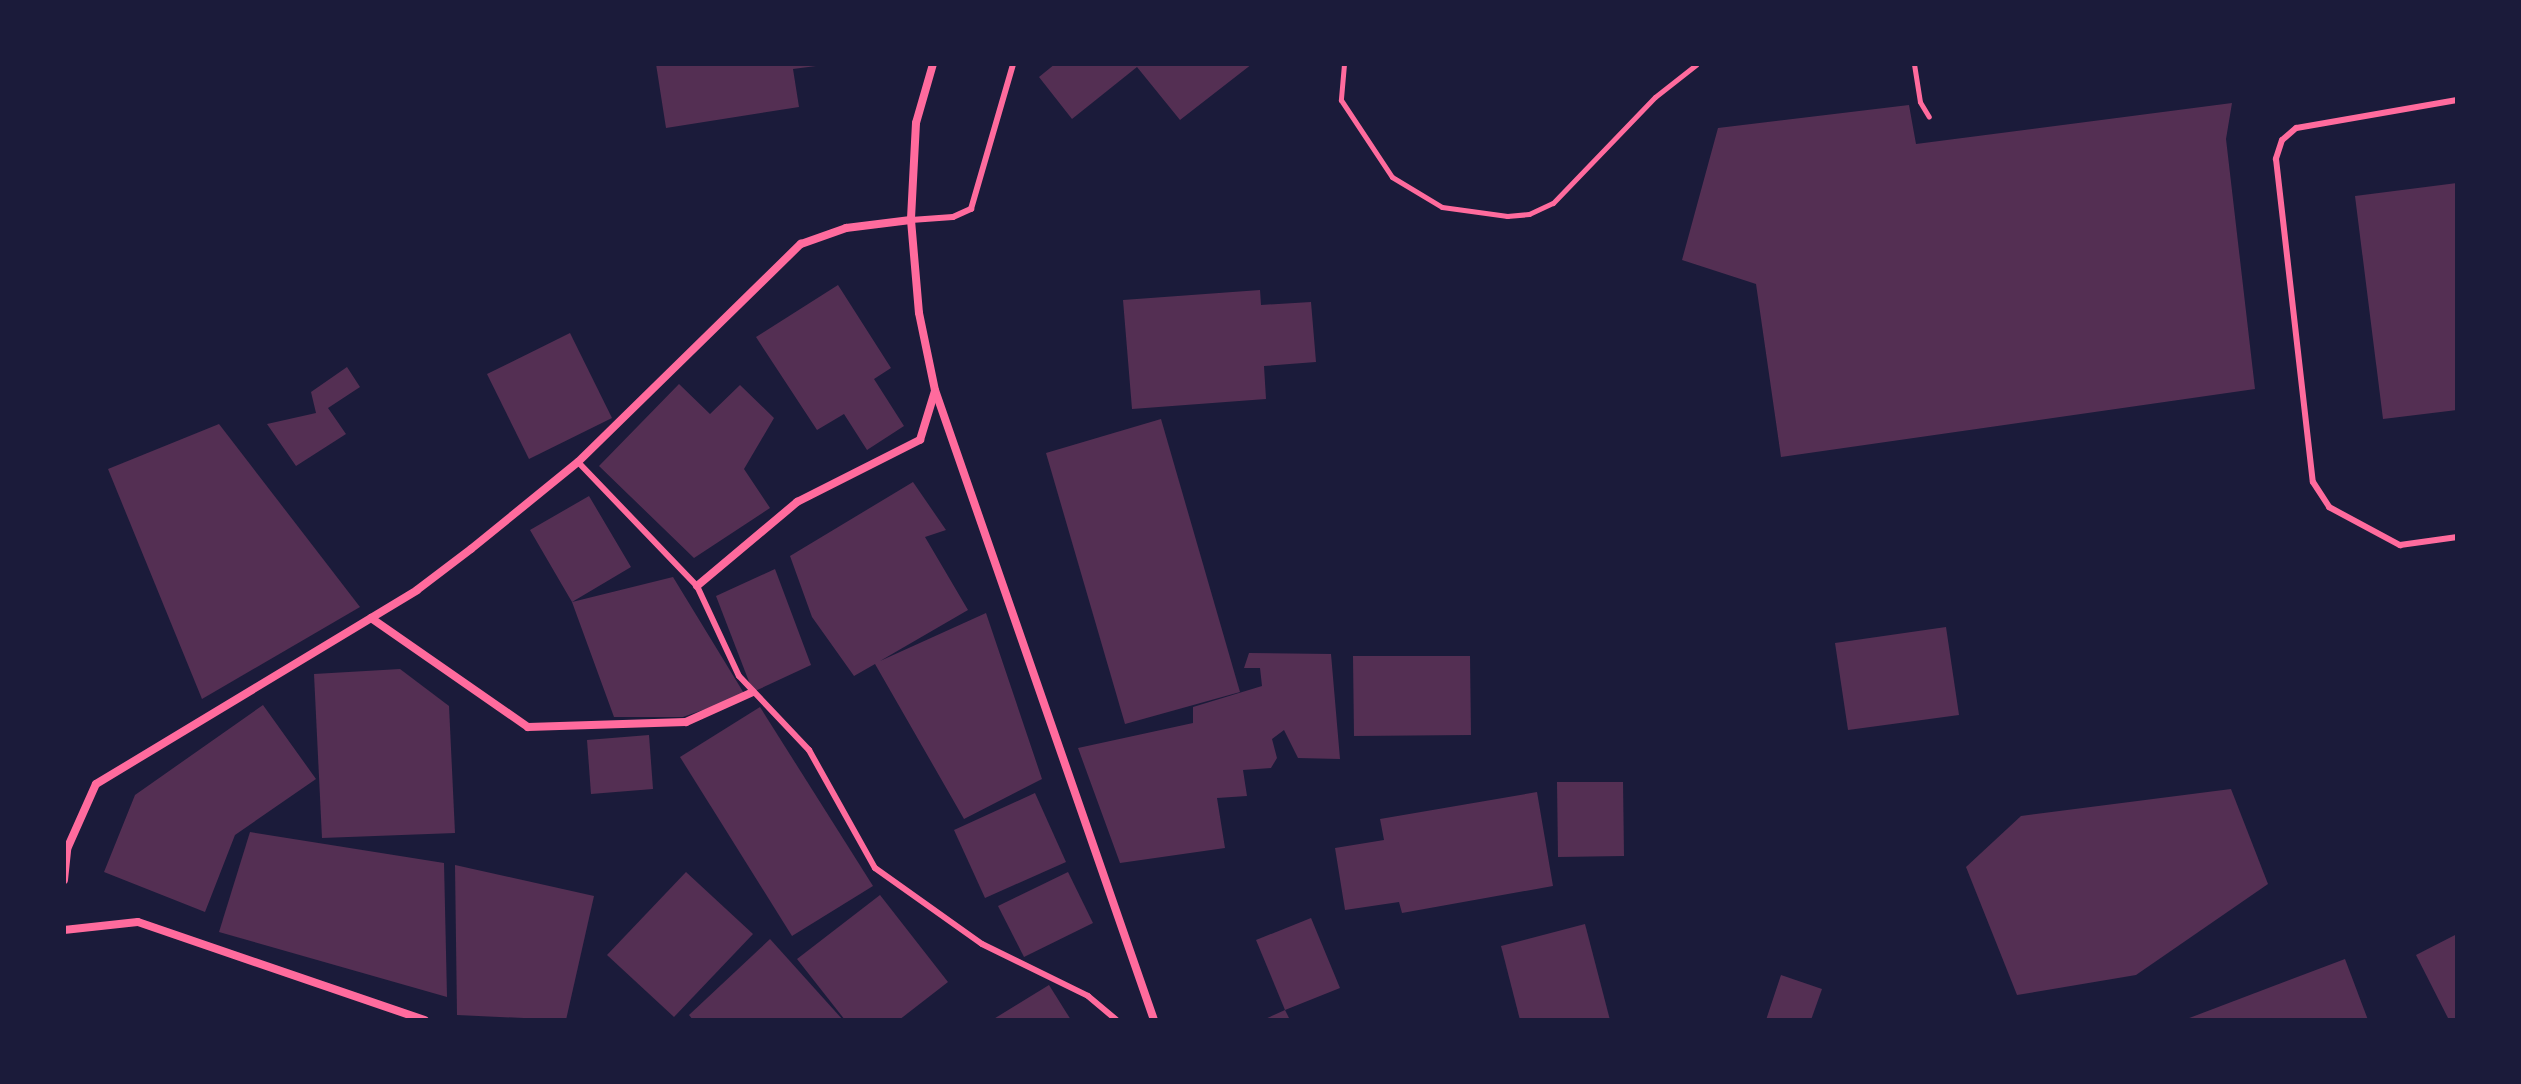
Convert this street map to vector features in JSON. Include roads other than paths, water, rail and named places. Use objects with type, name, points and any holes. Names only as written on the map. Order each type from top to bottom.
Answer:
[{"type":"street","points":[[933,64],[916,123],[911,220],[919,313],[935,390],[1154,1020]]},
{"type":"street","points":[[64,880],[67,849],[96,784],[417,590],[578,462],[801,244],[846,228],[911,220]]},
{"type":"street","points":[[697,586],[797,502],[920,440],[935,390]]},
{"type":"street","points":[[371,618],[528,727],[686,722],[753,692]]},
{"type":"street","points":[[64,930],[138,922],[425,1020]]},
{"type":"lane","points":[[911,220],[953,217],[971,209],[1013,64]]},
{"type":"lane","points":[[2457,100],[2296,128],[2282,140],[2276,159],[2313,482],[2329,507],[2400,545],[2457,537]]},
{"type":"lane","points":[[578,462],[697,586],[739,676],[809,750],[875,868],[982,944],[1088,996],[1117,1020]]}]
